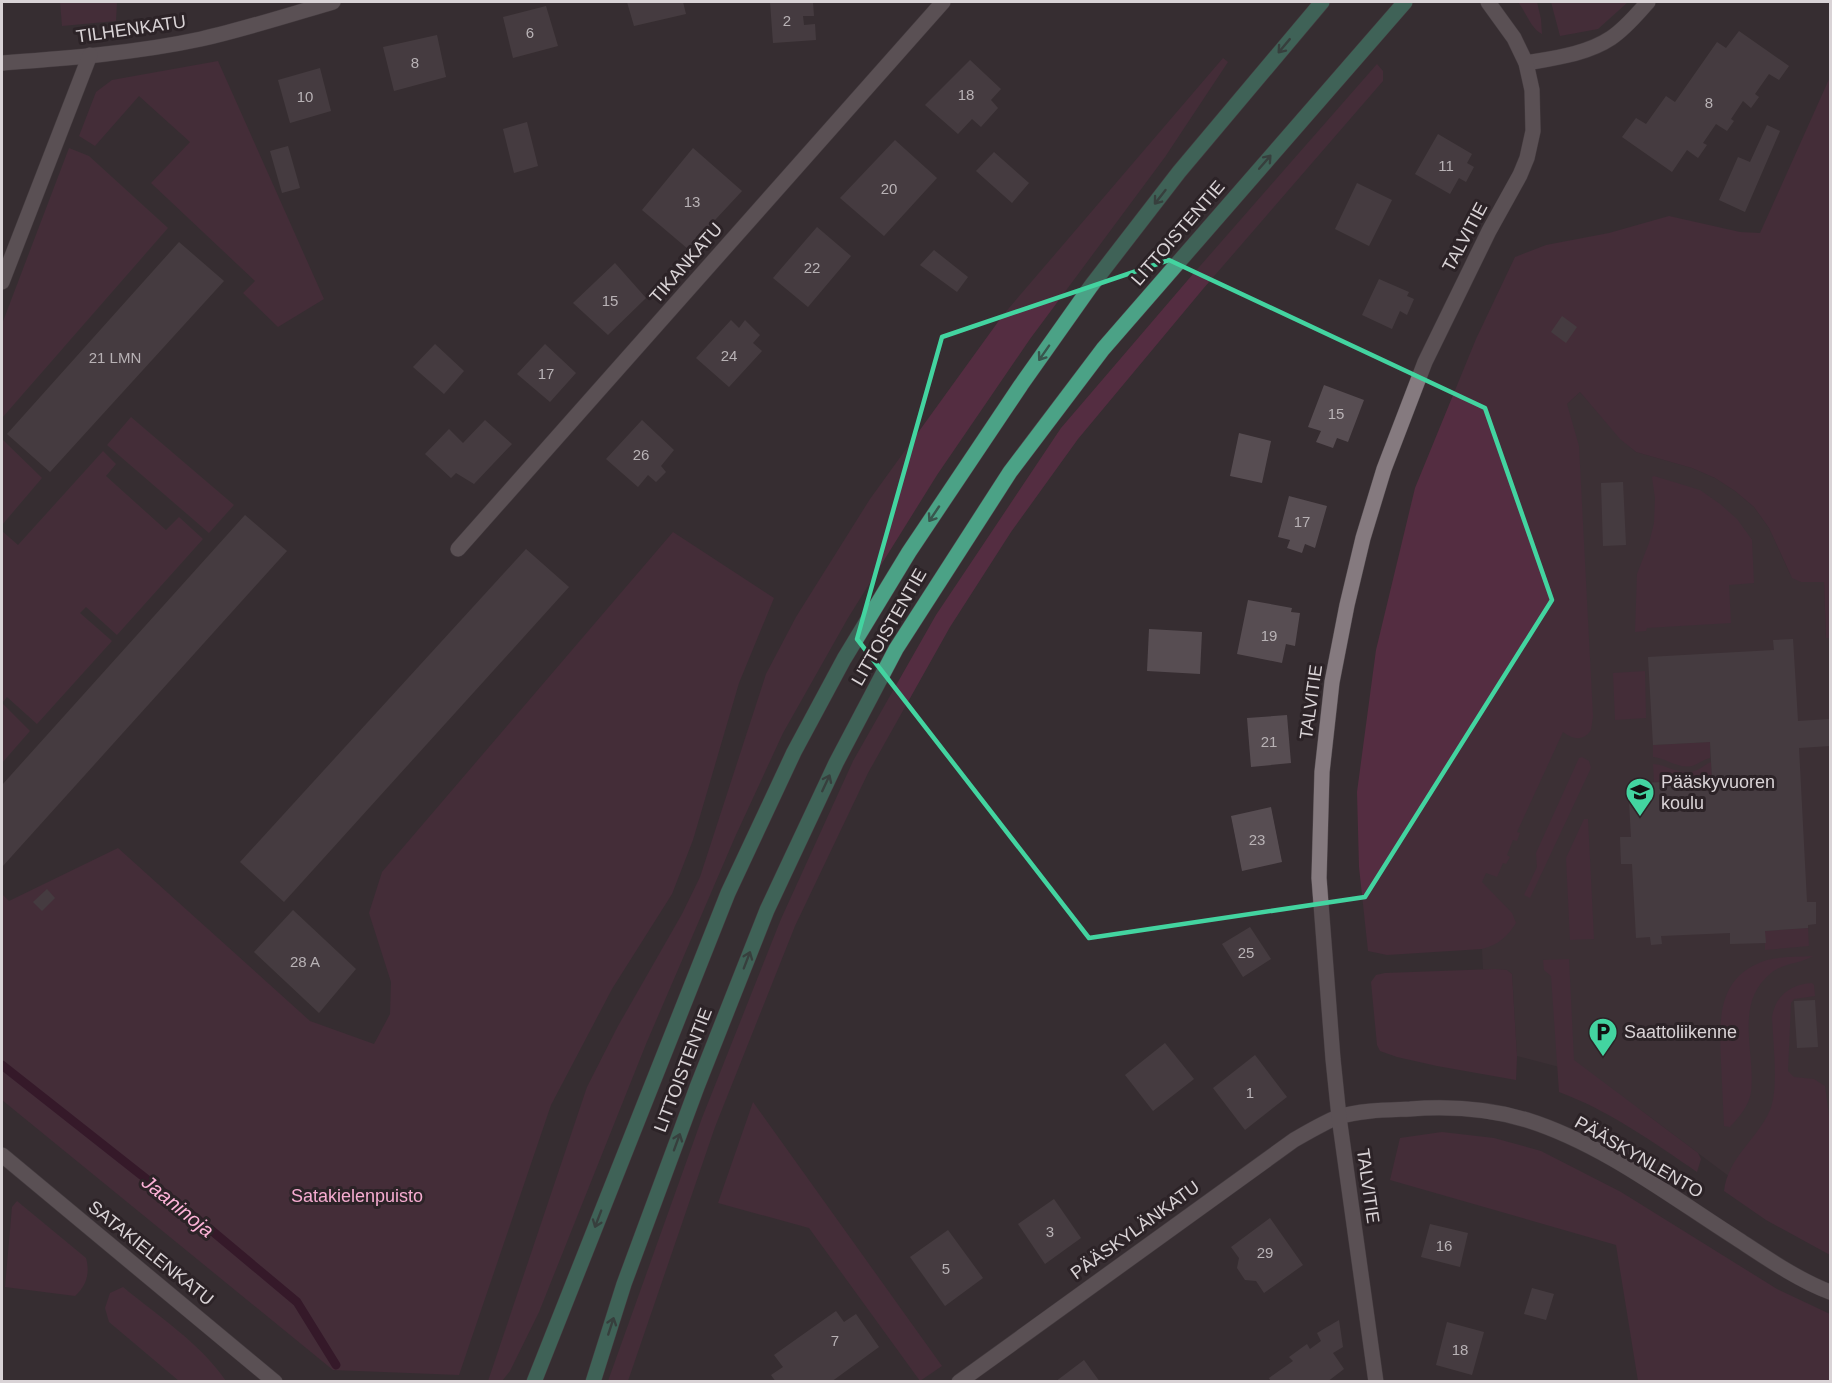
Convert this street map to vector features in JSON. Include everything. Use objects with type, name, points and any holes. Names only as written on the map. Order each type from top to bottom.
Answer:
[{"type":"main road","name":"LITTOISTENTIE","points":[[534,1382],[728,892],[794,752],[844,659],[909,552],[1021,385],[1091,286],[1179,172],[1322,2]]},
{"type":"main road","name":"LITTOISTENTIE","points":[[593,1382],[624,1284],[697,1087],[767,910],[836,763],[896,649],[1010,472],[1090,366],[1405,2]]},
{"type":"street","name":"TILHENKATU","points":[[2,63],[90,56],[200,39],[333,2]]},
{"type":"street","name":"TIKANKATU","points":[[458,549],[943,2]]},
{"type":"street","name":"TALVITIE","points":[[1376,1382],[1339,1117],[1319,878],[1322,772],[1332,682],[1347,605],[1363,538],[1384,469],[1425,362],[1489,231],[1520,175],[1527,158],[1533,131],[1532,90],[1526,63],[1509,30],[1488,2]]},
{"type":"street","points":[[1526,63],[1566,56],[1605,42],[1628,24],[1648,2]]},
{"type":"street","points":[[2,282],[90,56]]},
{"type":"street","name":"PÄÄSKYNLENTO","points":[[1339,1117],[1374,1111],[1464,1108],[1527,1120],[1573,1138],[1616,1161],[1768,1259],[1830,1292]]},
{"type":"street","name":"PÄÄSKYLÄNKATU","points":[[958,1382],[1294,1140],[1339,1117]]},
{"type":"street","name":"SATAKIELENKATU","points":[[2,1155],[275,1382]]},
{"type":"highlighted area","points":[[1169,260],[1485,408],[1552,600],[1365,897],[1089,938],[857,639],[942,337]]},
{"type":"shaded area","name":"Pääskyvuoren koulu","points":[[1580,392],[1620,438],[1636,452],[1692,468],[1715,478],[1735,491],[1754,507],[1769,528],[1790,574],[1801,582],[1824,581],[1826,638],[1830,638],[1830,1240],[1762,1201],[1642,1111],[1567,1069],[1517,1056],[1512,974],[1507,970],[1483,969],[1482,949],[1471,904],[1567,404]]},
{"type":"green space","points":[[60,2],[117,2],[116,21],[62,26]]},
{"type":"green space","points":[[1518,2],[1537,2],[1542,34],[1532,24]]},
{"type":"green space","points":[[1551,2],[1628,2],[1598,29],[1560,36]]},
{"type":"green space","points":[[1223,58],[1228,62],[1165,157],[1030,339],[937,475],[848,618],[783,733],[735,837],[646,1044],[539,1312],[510,1371],[502,1381],[488,1381],[587,1087],[700,877],[766,674],[796,617],[870,499],[1003,315]]},
{"type":"green space","points":[[218,61],[324,299],[278,327],[243,293],[255,281],[151,183],[190,142],[139,96],[95,146],[79,136],[96,92],[112,80]]},
{"type":"green space","points":[[1377,64],[1383,71],[1383,81],[1203,289],[1078,439],[1011,532],[950,627],[868,773],[795,926],[715,1127],[628,1381],[608,1381],[702,1118],[781,919],[853,761],[936,615],[1061,428]]},
{"type":"green space","points":[[1830,77],[1830,638],[1826,638],[1824,582],[1801,582],[1792,578],[1769,528],[1754,507],[1715,478],[1692,468],[1636,452],[1620,439],[1580,392],[1567,404],[1579,446],[1593,716],[1591,730],[1582,738],[1571,737],[1563,732],[1517,832],[1520,833],[1517,841],[1513,840],[1507,855],[1510,857],[1506,864],[1503,863],[1497,877],[1486,873],[1482,882],[1512,913],[1516,923],[1506,936],[1497,943],[1482,949],[1387,955],[1368,951],[1359,867],[1357,792],[1376,650],[1415,488],[1476,339],[1515,257],[1546,245],[1609,233],[1669,216],[1740,232],[1760,233]]},
{"type":"green space","points":[[69,148],[89,156],[168,228],[2,418],[2,324]]},
{"type":"green space","points":[[131,417],[234,505],[209,533],[107,445]]},
{"type":"green space","points":[[2,439],[42,478],[2,525]]},
{"type":"green space","points":[[103,451],[116,464],[106,476],[166,530],[179,517],[203,539],[117,635],[86,607],[80,613],[112,641],[37,724],[7,697],[2,703],[2,531],[18,545]]},
{"type":"green space","points":[[1652,477],[1700,490],[1737,519],[1752,540],[1754,583],[1729,585],[1731,623],[1647,628],[1646,631],[1635,632],[1637,574],[1654,523],[1655,498]]},
{"type":"green space","name":"Satakielenpuisto","points":[[673,532],[774,598],[739,683],[693,840],[672,894],[612,989],[551,1105],[459,1375],[333,1370],[2,1100],[2,894],[9,901],[118,848],[310,1021],[374,1044],[390,1014],[391,982],[369,913],[382,872]]},
{"type":"green space","points":[[1645,671],[1646,718],[1615,720],[1613,673]]},
{"type":"green space","points":[[2,703],[30,731],[2,763]]},
{"type":"green space","points":[[1710,742],[1710,758],[1692,766],[1682,766],[1653,757],[1653,745]]},
{"type":"green space","points":[[1582,757],[1589,761],[1591,768],[1530,898],[1524,895],[1537,867],[1536,853],[1579,758]]},
{"type":"green space","points":[[1711,762],[1712,779],[1654,782],[1653,764],[1691,772]]},
{"type":"green space","points":[[1584,819],[1588,819],[1594,939],[1570,940],[1566,858]]},
{"type":"green space","points":[[1808,928],[1809,946],[1765,950],[1765,931]]},
{"type":"green space","points":[[1813,956],[1776,970],[1759,985],[1749,1014],[1752,1077],[1750,1097],[1743,1111],[1730,1127],[1724,1126],[1720,1030],[1724,1001],[1730,988],[1738,977],[1751,967],[1767,960]]},
{"type":"green space","points":[[1569,959],[1574,1060],[1698,1153],[1701,1159],[1697,1172],[1596,1108],[1559,1092],[1551,976],[1544,970],[1543,960]]},
{"type":"green space","points":[[1507,970],[1512,974],[1517,1056],[1516,1080],[1437,1066],[1380,1051],[1377,1045],[1371,982],[1376,975]]},
{"type":"green space","points":[[1812,983],[1815,996],[1794,999],[1791,1003],[1788,1071],[1794,1077],[1814,1079],[1825,1086],[1830,1123],[1830,1255],[1766,1220],[1724,1191],[1731,1168],[1758,1131],[1773,1101],[1775,1078],[1772,1017],[1774,1010],[1785,992],[1797,986]]},
{"type":"green space","points":[[753,1102],[942,1366],[920,1381],[809,1228],[718,1203]]},
{"type":"green space","points":[[1442,1132],[1494,1138],[1541,1151],[1621,1192],[1777,1289],[1830,1314],[1830,1381],[1638,1381],[1616,1245],[1390,1180],[1400,1138]]},
{"type":"green space","points":[[17,1201],[86,1258],[88,1269],[86,1278],[82,1288],[75,1296],[5,1287],[12,1207]]},
{"type":"green space","points":[[123,1287],[191,1342],[216,1367],[226,1381],[179,1381],[109,1322],[105,1308],[110,1293]]},
{"type":"building","points":[[627,2],[683,2],[686,14],[634,26]]},
{"type":"building","points":[[770,2],[813,2],[814,16],[803,16],[804,25],[815,24],[816,40],[773,43]]},
{"type":"building","points":[[546,6],[558,46],[513,58],[503,17]]},
{"type":"building","points":[[1739,31],[1789,66],[1779,80],[1769,74],[1755,94],[1759,97],[1751,108],[1743,101],[1731,119],[1734,121],[1727,131],[1716,124],[1703,143],[1707,145],[1698,158],[1687,150],[1672,172],[1622,137],[1636,118],[1646,124],[1666,96],[1675,102],[1717,42],[1726,48]]},
{"type":"building","points":[[437,35],[446,77],[394,91],[383,47]]},
{"type":"building","points":[[970,60],[1001,89],[991,100],[998,108],[981,127],[972,119],[958,134],[925,105]]},
{"type":"building","points":[[320,68],[331,111],[290,123],[278,80]]},
{"type":"building","points":[[527,122],[538,166],[514,173],[503,129]]},
{"type":"building","points":[[1767,125],[1780,131],[1745,212],[1719,200],[1738,157],[1750,162]]},
{"type":"building","points":[[1438,134],[1472,154],[1467,163],[1474,167],[1466,182],[1459,178],[1450,194],[1415,174]]},
{"type":"building","points":[[895,140],[937,178],[884,236],[840,198]]},
{"type":"building","points":[[288,146],[300,188],[282,193],[270,151]]},
{"type":"building","points":[[693,148],[742,191],[688,249],[642,210]]},
{"type":"building","points":[[994,152],[1029,183],[1012,203],[976,171]]},
{"type":"building","points":[[1357,183],[1392,200],[1369,246],[1335,229]]},
{"type":"building","points":[[817,227],[851,256],[808,307],[773,278]]},
{"type":"building","points":[[179,242],[224,281],[50,472],[7,434]]},
{"type":"building","points":[[934,250],[968,277],[957,292],[920,265]]},
{"type":"building","points":[[615,263],[646,298],[608,335],[573,303]]},
{"type":"building","points":[[1379,279],[1409,292],[1407,296],[1414,299],[1407,315],[1400,311],[1392,329],[1362,315]]},
{"type":"building","points":[[1562,316],[1577,327],[1566,343],[1551,332]]},
{"type":"building","points":[[731,320],[739,328],[745,320],[760,335],[753,343],[762,351],[729,387],[696,358]]},
{"type":"building","points":[[435,344],[464,371],[444,394],[413,367]]},
{"type":"building","points":[[545,344],[576,373],[550,402],[517,374]]},
{"type":"building","points":[[1324,385],[1364,400],[1348,442],[1337,438],[1333,448],[1316,442],[1321,431],[1308,427]]},
{"type":"building","points":[[485,420],[512,444],[474,484],[456,473],[451,478],[425,454],[449,429],[463,443]]},
{"type":"building","points":[[642,420],[674,450],[661,466],[666,472],[656,482],[648,475],[638,487],[606,459]]},
{"type":"building","points":[[1239,433],[1271,441],[1262,483],[1230,476]]},
{"type":"building","points":[[1623,482],[1626,545],[1603,546],[1601,483]]},
{"type":"building","points":[[1289,496],[1327,506],[1315,548],[1305,544],[1302,553],[1287,548],[1290,540],[1278,537]]},
{"type":"building","points":[[245,515],[287,551],[2,867],[2,785]]},
{"type":"building","points":[[526,549],[569,587],[284,902],[240,862]]},
{"type":"building","points":[[1248,600],[1292,608],[1291,612],[1300,613],[1295,646],[1286,644],[1282,663],[1237,654]]},
{"type":"building","points":[[1149,629],[1202,632],[1200,674],[1147,671]]},
{"type":"building","points":[[1793,639],[1798,721],[1830,719],[1830,746],[1799,748],[1807,902],[1816,902],[1816,924],[1808,925],[1808,928],[1765,931],[1766,943],[1730,944],[1730,933],[1661,936],[1662,944],[1651,945],[1650,937],[1636,938],[1632,864],[1621,864],[1620,837],[1631,837],[1628,784],[1712,779],[1710,742],[1653,745],[1648,657],[1774,650],[1773,640]]},
{"type":"building","points":[[1287,715],[1291,763],[1251,767],[1247,718]]},
{"type":"building","points":[[1271,807],[1282,862],[1242,871],[1231,816]]},
{"type":"building","points":[[47,889],[55,898],[42,911],[33,902]]},
{"type":"building","points":[[293,910],[356,969],[319,1013],[254,952]]},
{"type":"building","points":[[1250,927],[1271,959],[1243,977],[1222,944]]},
{"type":"building","points":[[1815,1000],[1818,1047],[1797,1048],[1794,1001]]},
{"type":"building","points":[[1165,1043],[1194,1079],[1153,1111],[1125,1075]]},
{"type":"building","points":[[1255,1055],[1287,1097],[1245,1130],[1213,1088]]},
{"type":"building","points":[[1054,1199],[1081,1238],[1045,1264],[1018,1224]]},
{"type":"building","points":[[1270,1218],[1303,1265],[1264,1293],[1256,1281],[1245,1280],[1237,1268],[1239,1258],[1231,1247]]},
{"type":"building","points":[[1430,1224],[1468,1233],[1460,1267],[1421,1257]]},
{"type":"building","points":[[948,1230],[983,1278],[945,1306],[910,1257]]},
{"type":"building","points":[[1532,1288],[1554,1294],[1546,1320],[1524,1314]]},
{"type":"building","points":[[836,1311],[844,1322],[856,1314],[879,1347],[831,1382],[776,1382],[771,1375],[783,1367],[774,1355]]},
{"type":"building","points":[[1339,1320],[1343,1347],[1333,1353],[1344,1369],[1327,1382],[1271,1382],[1269,1378],[1293,1361],[1289,1357],[1307,1344],[1310,1349],[1321,1341],[1317,1333]]},
{"type":"building","points":[[1447,1322],[1484,1332],[1472,1375],[1436,1365]]},
{"type":"building","points":[[1084,1360],[1100,1382],[1055,1382]]},
{"type":"waterway","name":"Jaaninoja","points":[[2,1065],[211,1230],[297,1302],[336,1365]]},
{"type":"place","name":"Pääskyvuoren koulu","points":[[1640,818]]},
{"type":"place","name":"Saattoliikenne","points":[[1603,1058]]}]
